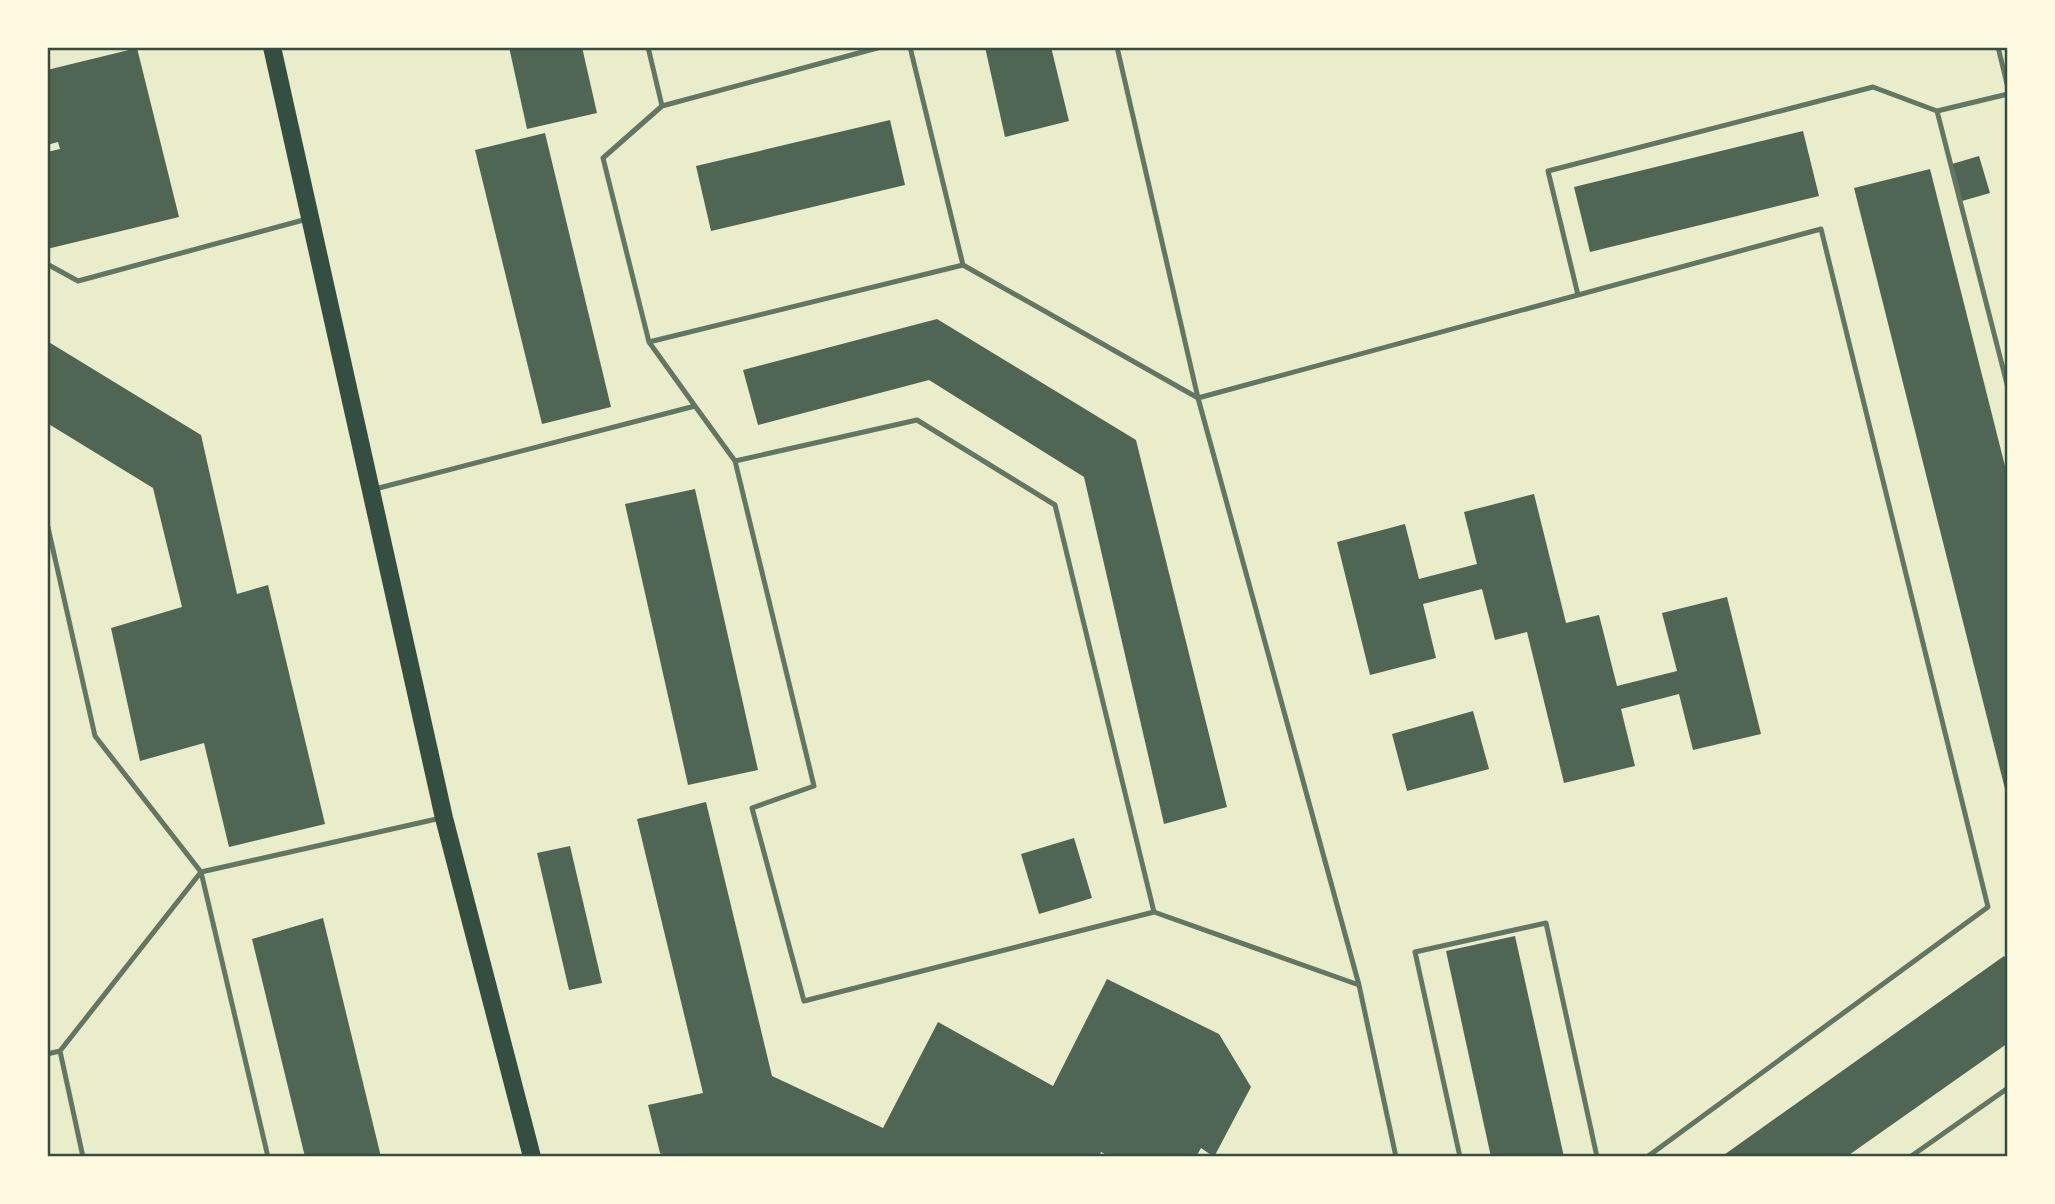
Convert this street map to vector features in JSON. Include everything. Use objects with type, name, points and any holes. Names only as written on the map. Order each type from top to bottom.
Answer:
[{"type":"main road","points":[[272,47],[444,818],[532,1157]]},
{"type":"lane","points":[[648,47],[662,106]]},
{"type":"lane","points":[[881,47],[662,106],[603,158],[649,342],[735,461],[814,786],[752,808],[804,1001],[1154,912],[1359,985]]},
{"type":"lane","points":[[910,47],[963,265]]},
{"type":"lane","points":[[1116,47],[1198,398],[1359,985],[1396,1157]]},
{"type":"lane","points":[[1998,47],[2008,88]]},
{"type":"lane","points":[[1578,295],[1548,172],[1873,87],[1937,111],[2008,94]]},
{"type":"lane","points":[[1937,111],[2008,388]]},
{"type":"lane","points":[[47,264],[78,281],[310,218]]},
{"type":"lane","points":[[649,342],[963,265],[1198,398],[1821,229],[1988,907],[1647,1157]]},
{"type":"lane","points":[[372,489],[695,406]]},
{"type":"lane","points":[[735,461],[917,420],[1055,506],[1154,912]]},
{"type":"lane","points":[[47,523],[95,736],[201,872],[268,1157]]},
{"type":"lane","points":[[47,1054],[60,1051],[201,872],[444,818]]},
{"type":"lane","points":[[1460,1157],[1415,952],[1546,923],[1597,1157]]},
{"type":"lane","points":[[60,1051],[83,1157]]},
{"type":"lane","points":[[1910,1157],[2008,1088]]},
{"type":"building","points":[[509,47],[582,47],[597,113],[527,129]]},
{"type":"building","points":[[985,47],[1051,47],[1069,121],[1005,137]]},
{"type":"building","points":[[137,48],[179,217],[47,249],[47,152],[60,149],[58,142],[47,145],[47,70]]},
{"type":"building","points":[[890,120],[905,185],[711,231],[696,166]]},
{"type":"building","points":[[1803,131],[1819,196],[1590,252],[1574,187]]},
{"type":"building","points":[[545,133],[611,407],[542,424],[475,150]]},
{"type":"building","points":[[1979,156],[1990,193],[1962,201],[1952,164]]},
{"type":"building","points":[[1930,169],[2008,478],[2007,797],[1854,188]]},
{"type":"building","points":[[937,319],[1136,440],[1227,807],[1164,824],[1084,477],[929,380],[758,425],[743,370]]},
{"type":"building","points":[[47,341],[201,435],[237,594],[268,585],[325,824],[229,847],[204,743],[140,761],[111,628],[182,607],[153,488],[47,423]]},
{"type":"building","points":[[695,489],[758,770],[688,785],[625,504]]},
{"type":"building","points":[[1534,494],[1566,623],[1599,615],[1617,686],[1677,671],[1662,613],[1727,597],[1761,734],[1693,750],[1679,694],[1621,709],[1635,766],[1564,783],[1527,632],[1495,640],[1482,589],[1423,604],[1436,658],[1370,675],[1337,542],[1405,524],[1419,579],[1477,564],[1464,512]]},
{"type":"building","points":[[1473,711],[1489,769],[1407,791],[1392,734]]},
{"type":"building","points":[[706,802],[772,1076],[883,1128],[938,1022],[1053,1086],[1107,979],[1219,1034],[1251,1087],[1214,1157],[1201,1148],[1196,1157],[1110,1157],[1101,1152],[1099,1157],[668,1157],[660,1153],[648,1105],[703,1093],[637,819]]},
{"type":"building","points":[[1074,838],[1092,898],[1039,914],[1021,854]]},
{"type":"building","points":[[570,846],[602,983],[569,990],[537,853]]},
{"type":"building","points":[[323,918],[381,1157],[305,1157],[252,939]]},
{"type":"building","points":[[1515,936],[1564,1157],[1491,1157],[1446,951]]},
{"type":"building","points":[[2004,956],[2008,962],[2008,1043],[1846,1157],[1721,1157]]}]
